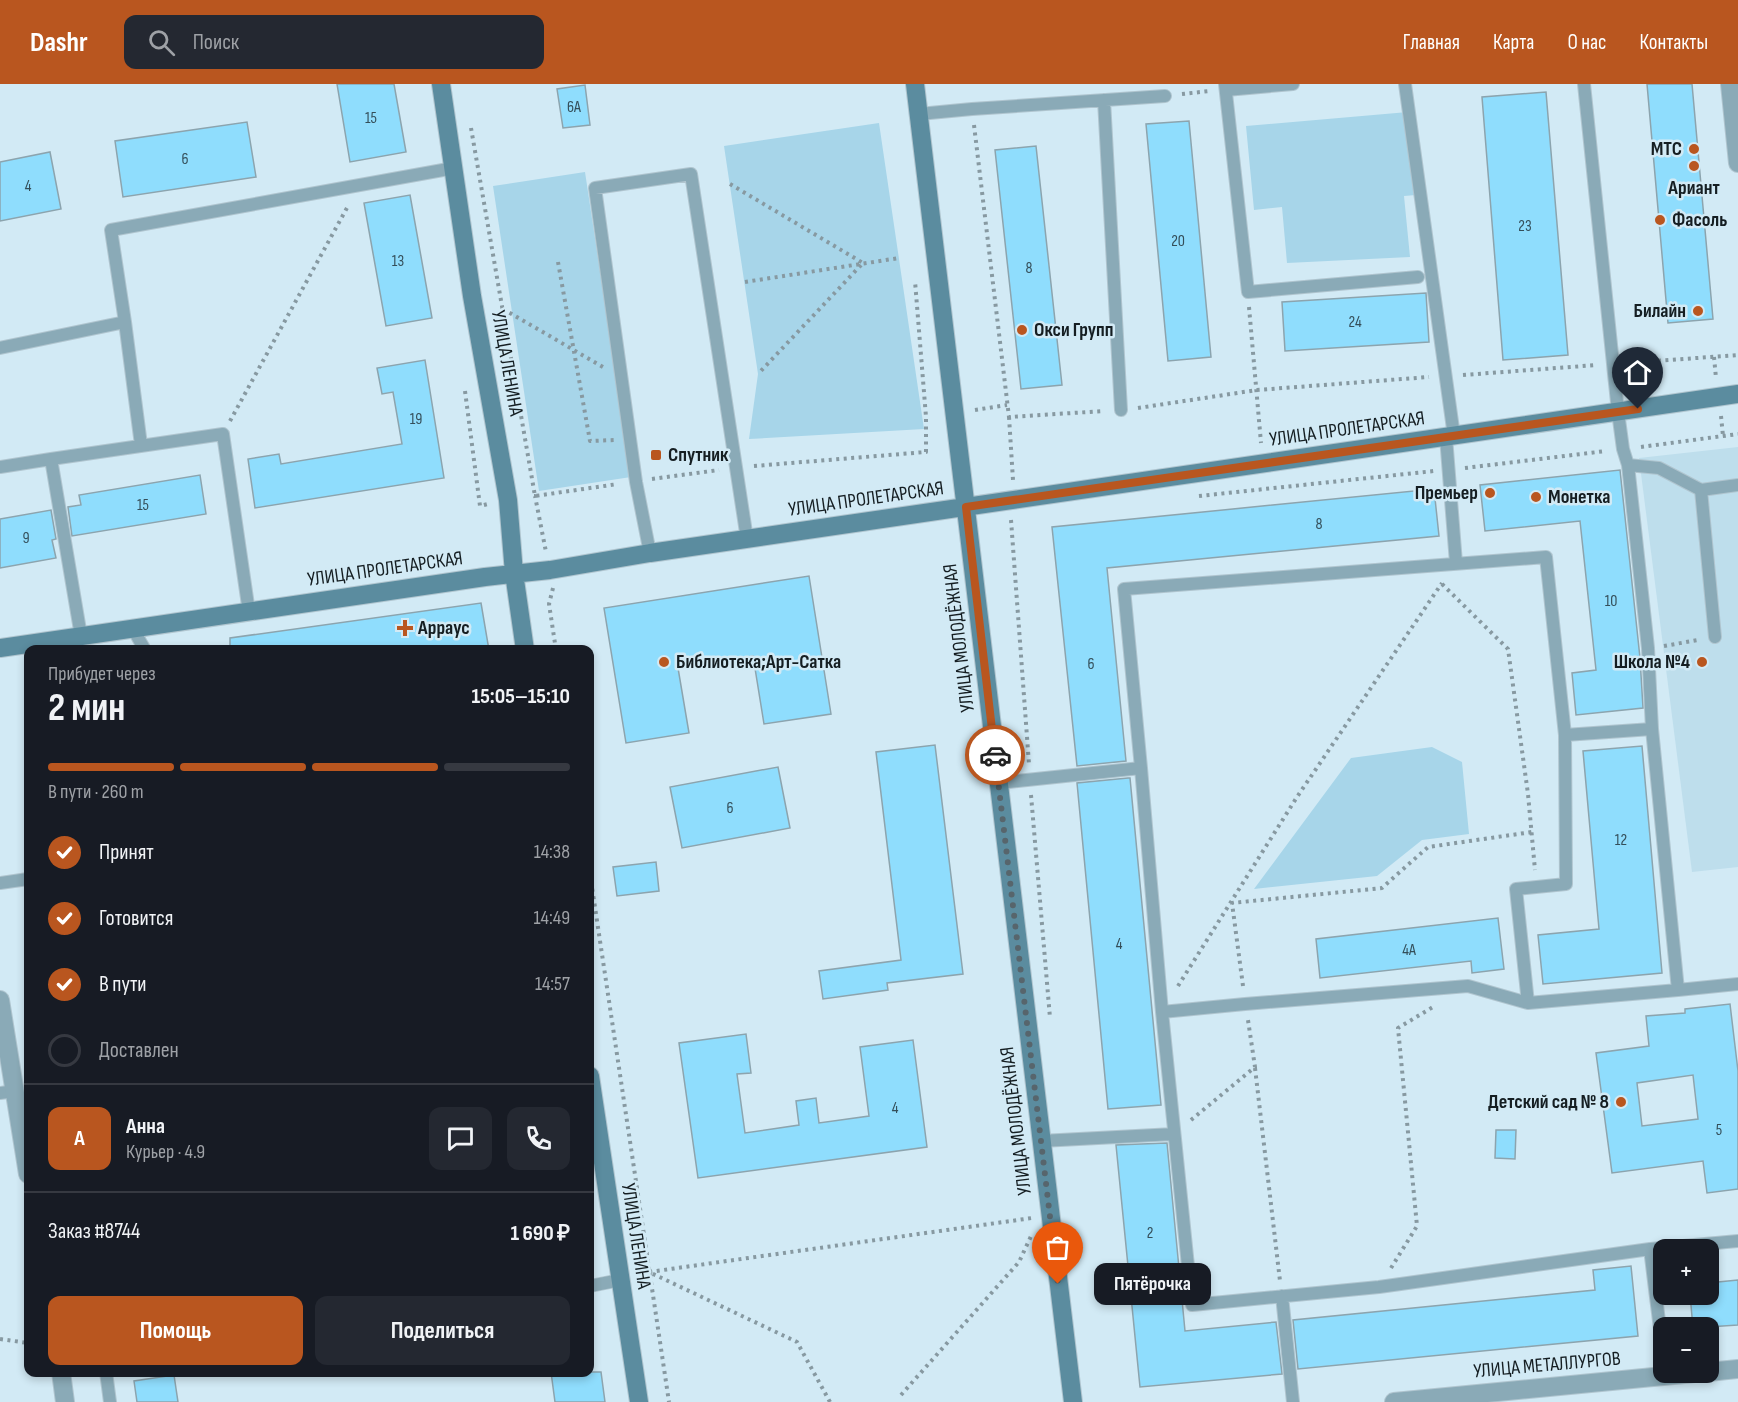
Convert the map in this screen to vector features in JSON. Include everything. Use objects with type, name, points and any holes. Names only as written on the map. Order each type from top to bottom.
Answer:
[{"type":"main road","name":"УЛИЦА ЛЕНИНА","points":[[441,84],[472,296],[508,500],[514,573],[524,645]]},
{"type":"main road","name":"УЛИЦА МОЛОДЁЖНАЯ","points":[[915,84],[1041,1141],[1044,1215],[1072,1402]]},
{"type":"main road","name":"УЛИЦА ПРОЛЕТАРСКАЯ","points":[[0,648],[514,573],[550,570],[650,553],[1738,394]]},
{"type":"main road","name":"УЛИЦА ЛЕНИНА","points":[[594,1103],[639,1402]]},
{"type":"street","points":[[1730,84],[1738,163]]},
{"type":"street","points":[[0,1000],[7,1092],[24,1158]]},
{"type":"street","name":"УЛИЦА МЕТАЛЛУРГОВ","points":[[1719,1371],[1738,1369]]},
{"type":"street","name":"УЛИЦА МЕТАЛЛУРГОВ","points":[[1394,1402],[1653,1371]]},
{"type":"street","points":[[62,1377],[65,1402]]},
{"type":"lane","points":[[1293,84],[1226,87],[1248,292],[1418,277]]},
{"type":"lane","points":[[1405,84],[1446,376],[1450,436],[1449,470],[1456,563]]},
{"type":"lane","points":[[1584,84],[1618,412],[1623,449],[1628,465],[1648,648],[1652,729],[1678,990]]},
{"type":"lane","points":[[919,114],[1165,96]]},
{"type":"lane","points":[[1104,100],[1121,410]]},
{"type":"lane","points":[[141,445],[111,230],[454,168]]},
{"type":"lane","points":[[650,553],[636,482],[595,188],[691,174],[747,539]]},
{"type":"lane","points":[[0,348],[125,322]]},
{"type":"lane","points":[[0,467],[223,434],[249,612]]},
{"type":"lane","points":[[51,459],[81,636]]},
{"type":"lane","points":[[1628,465],[1659,468],[1701,490],[1738,485]]},
{"type":"lane","points":[[1701,490],[1715,637]]},
{"type":"lane","points":[[1528,1003],[1516,889],[1566,884],[1565,735],[1546,557],[1124,589],[1162,1012],[1192,1305],[1379,1287],[1650,1249],[1738,1241]]},
{"type":"lane","points":[[133,629],[142,645]]},
{"type":"lane","points":[[1565,735],[1652,729]]},
{"type":"lane","points":[[999,783],[1141,768]]},
{"type":"lane","points":[[0,882],[24,879]]},
{"type":"lane","points":[[1162,1012],[1468,986],[1528,1003],[1738,984]]},
{"type":"lane","points":[[1041,1141],[1174,1134]]},
{"type":"lane","points":[[1650,1249],[1658,1317]]},
{"type":"lane","points":[[594,1285],[620,1280]]},
{"type":"lane","points":[[1282,1296],[1293,1402]]},
{"type":"lane","points":[[107,1377],[110,1402]]},
{"type":"path","points":[[1165,96],[1226,87]]},
{"type":"path","points":[[972,109],[1009,417],[1014,500],[1011,516],[1030,780],[1051,1023]]},
{"type":"path","points":[[730,184],[864,263]]},
{"type":"path","points":[[223,434],[359,186]]},
{"type":"path","points":[[745,282],[899,258]]},
{"type":"path","points":[[558,262],[590,441],[626,440]]},
{"type":"path","points":[[758,374],[864,263]]},
{"type":"path","points":[[1248,292],[1262,464]]},
{"type":"path","points":[[503,309],[608,370]]},
{"type":"path","points":[[1009,417],[1121,410],[1257,390],[1738,355]]},
{"type":"path","points":[[1189,497],[1449,470],[1738,434]]},
{"type":"path","points":[[535,496],[550,570]]},
{"type":"path","points":[[1162,1012],[1297,797],[1456,563]]},
{"type":"path","points":[[1442,584],[1508,649],[1536,870],[1524,873]]},
{"type":"path","points":[[549,604],[555,645]]},
{"type":"path","points":[[1648,648],[1715,637]]},
{"type":"path","points":[[1232,903],[1382,888],[1428,847],[1532,832]]},
{"type":"path","points":[[594,901],[669,1402]]},
{"type":"path","points":[[1232,903],[1255,1067],[1282,1296]]},
{"type":"path","points":[[1379,1287],[1417,1226],[1398,1028],[1438,1004]]},
{"type":"path","points":[[1174,1134],[1255,1067]]},
{"type":"path","points":[[650,1272],[1044,1215]]},
{"type":"path","points":[[901,1395],[1019,1262],[1044,1215]]},
{"type":"path","points":[[650,1272],[797,1342],[830,1402]]},
{"type":"path","points":[[0,1339],[24,1342]]},
{"type":"shaded area","points":[[1408,112],[1416,195],[1404,196],[1410,257],[1287,263],[1282,207],[1254,210],[1246,126]]},
{"type":"shaded area","points":[[879,123],[924,429],[749,439],[758,374],[724,146]]},
{"type":"shaded area","points":[[585,172],[631,477],[539,491],[493,186]]},
{"type":"shaded area","name":"Школа №4","points":[[1738,447],[1738,867],[1692,872],[1639,458]]},
{"type":"shaded area","points":[[1432,747],[1462,762],[1469,834],[1422,840],[1377,876],[1254,889],[1351,758]]},
{"type":"building","points":[[337,84],[394,84],[406,152],[350,162]]},
{"type":"building","points":[[1647,84],[1692,84],[1713,319],[1668,323]]},
{"type":"building","points":[[585,85],[590,125],[563,128],[557,89]]},
{"type":"building","points":[[1546,92],[1568,355],[1503,360],[1482,97]]},
{"type":"building","points":[[1189,121],[1211,357],[1168,361],[1146,124]]},
{"type":"building","points":[[247,122],[256,177],[123,197],[115,141]]},
{"type":"building","points":[[1036,146],[1062,385],[1021,389],[995,150]]},
{"type":"building","points":[[50,152],[61,209],[0,221],[0,162]]},
{"type":"building","points":[[410,195],[432,318],[386,326],[364,203]]},
{"type":"building","points":[[1426,293],[1429,342],[1285,351],[1282,302]]},
{"type":"building","points":[[425,360],[444,478],[255,508],[248,459],[279,454],[281,464],[402,444],[393,392],[382,394],[377,368]]},
{"type":"building","points":[[1620,470],[1640,658],[1643,708],[1576,715],[1572,673],[1596,670],[1580,521],[1485,531],[1480,485]]},
{"type":"building","points":[[200,475],[206,514],[72,536],[68,507],[81,505],[79,495]]},
{"type":"building","points":[[1434,489],[1439,536],[1107,568],[1126,761],[1077,766],[1052,527]]},
{"type":"building","points":[[51,510],[56,539],[52,540],[56,558],[0,568],[0,519]]},
{"type":"building","name":"Библиотека;Арт-Сатка","points":[[809,576],[831,714],[764,724],[753,656],[678,668],[689,733],[626,743],[604,608]]},
{"type":"building","points":[[481,603],[488,645],[230,645],[230,638]]},
{"type":"building","points":[[935,745],[963,974],[887,983],[888,990],[823,999],[819,971],[901,960],[876,752]]},
{"type":"building","points":[[1642,746],[1662,973],[1543,984],[1538,935],[1599,929],[1583,751]]},
{"type":"building","points":[[778,767],[790,828],[682,848],[670,787]]},
{"type":"building","points":[[1130,778],[1161,1105],[1108,1109],[1077,783]]},
{"type":"building","points":[[656,862],[659,891],[617,896],[613,867]]},
{"type":"building","points":[[1498,918],[1504,969],[1472,973],[1471,961],[1320,978],[1316,939]]},
{"type":"building","points":[[1730,1004],[1738,1071],[1738,1189],[1707,1193],[1703,1161],[1612,1173],[1596,1053],[1649,1046],[1646,1016],[1685,1013],[1685,1009]],"holes":[[[1693,1075],[1698,1119],[1642,1126],[1637,1083]]]},
{"type":"building","points":[[746,1034],[751,1073],[737,1074],[745,1133],[799,1125],[796,1101],[816,1098],[819,1123],[869,1116],[860,1047],[913,1040],[927,1147],[698,1178],[679,1043]]},
{"type":"building","points":[[1496,1130],[1516,1130],[1515,1159],[1495,1158]]},
{"type":"building","points":[[1167,1143],[1185,1331],[1276,1322],[1282,1374],[1140,1387],[1116,1145]]},
{"type":"building","points":[[1631,1266],[1638,1336],[1298,1369],[1293,1320],[1595,1290],[1593,1270]]},
{"type":"building","points":[[1738,1280],[1738,1325],[1719,1326],[1719,1317],[1692,1317],[1691,1305],[1719,1305],[1719,1282]]},
{"type":"building","points":[[594,1372],[601,1372],[605,1402],[555,1402],[552,1377],[594,1377]]},
{"type":"building","points":[[174,1377],[178,1402],[137,1402],[134,1381]]},
{"type":"way so far","points":[[995,755],[1058,1284]]},
{"type":"place","name":"МТС","points":[[1694,149]]},
{"type":"place","name":"Ариант","points":[[1694,166]]},
{"type":"place","name":"Фасоль","points":[[1660,220]]},
{"type":"place","name":"Билайн","points":[[1698,311]]},
{"type":"place","name":"Окси Групп","points":[[1022,330]]},
{"type":"place","name":"Спутник","points":[[656,455]]},
{"type":"place","name":"Премьер","points":[[1490,493]]},
{"type":"place","name":"Монетка","points":[[1536,497]]},
{"type":"place","name":"Арраус","points":[[405,628]]},
{"type":"place","name":"Библиотека;Арт-Сатка","points":[[664,662]]},
{"type":"place","name":"Школа №4","points":[[1702,662]]},
{"type":"place","name":"Детский сад № 8","points":[[1621,1102]]},
{"type":"place","name":"Пятёрочка","points":[[1058,1284]]},
{"type":"route","points":[[995,755],[966,507],[1638,409]]}]
